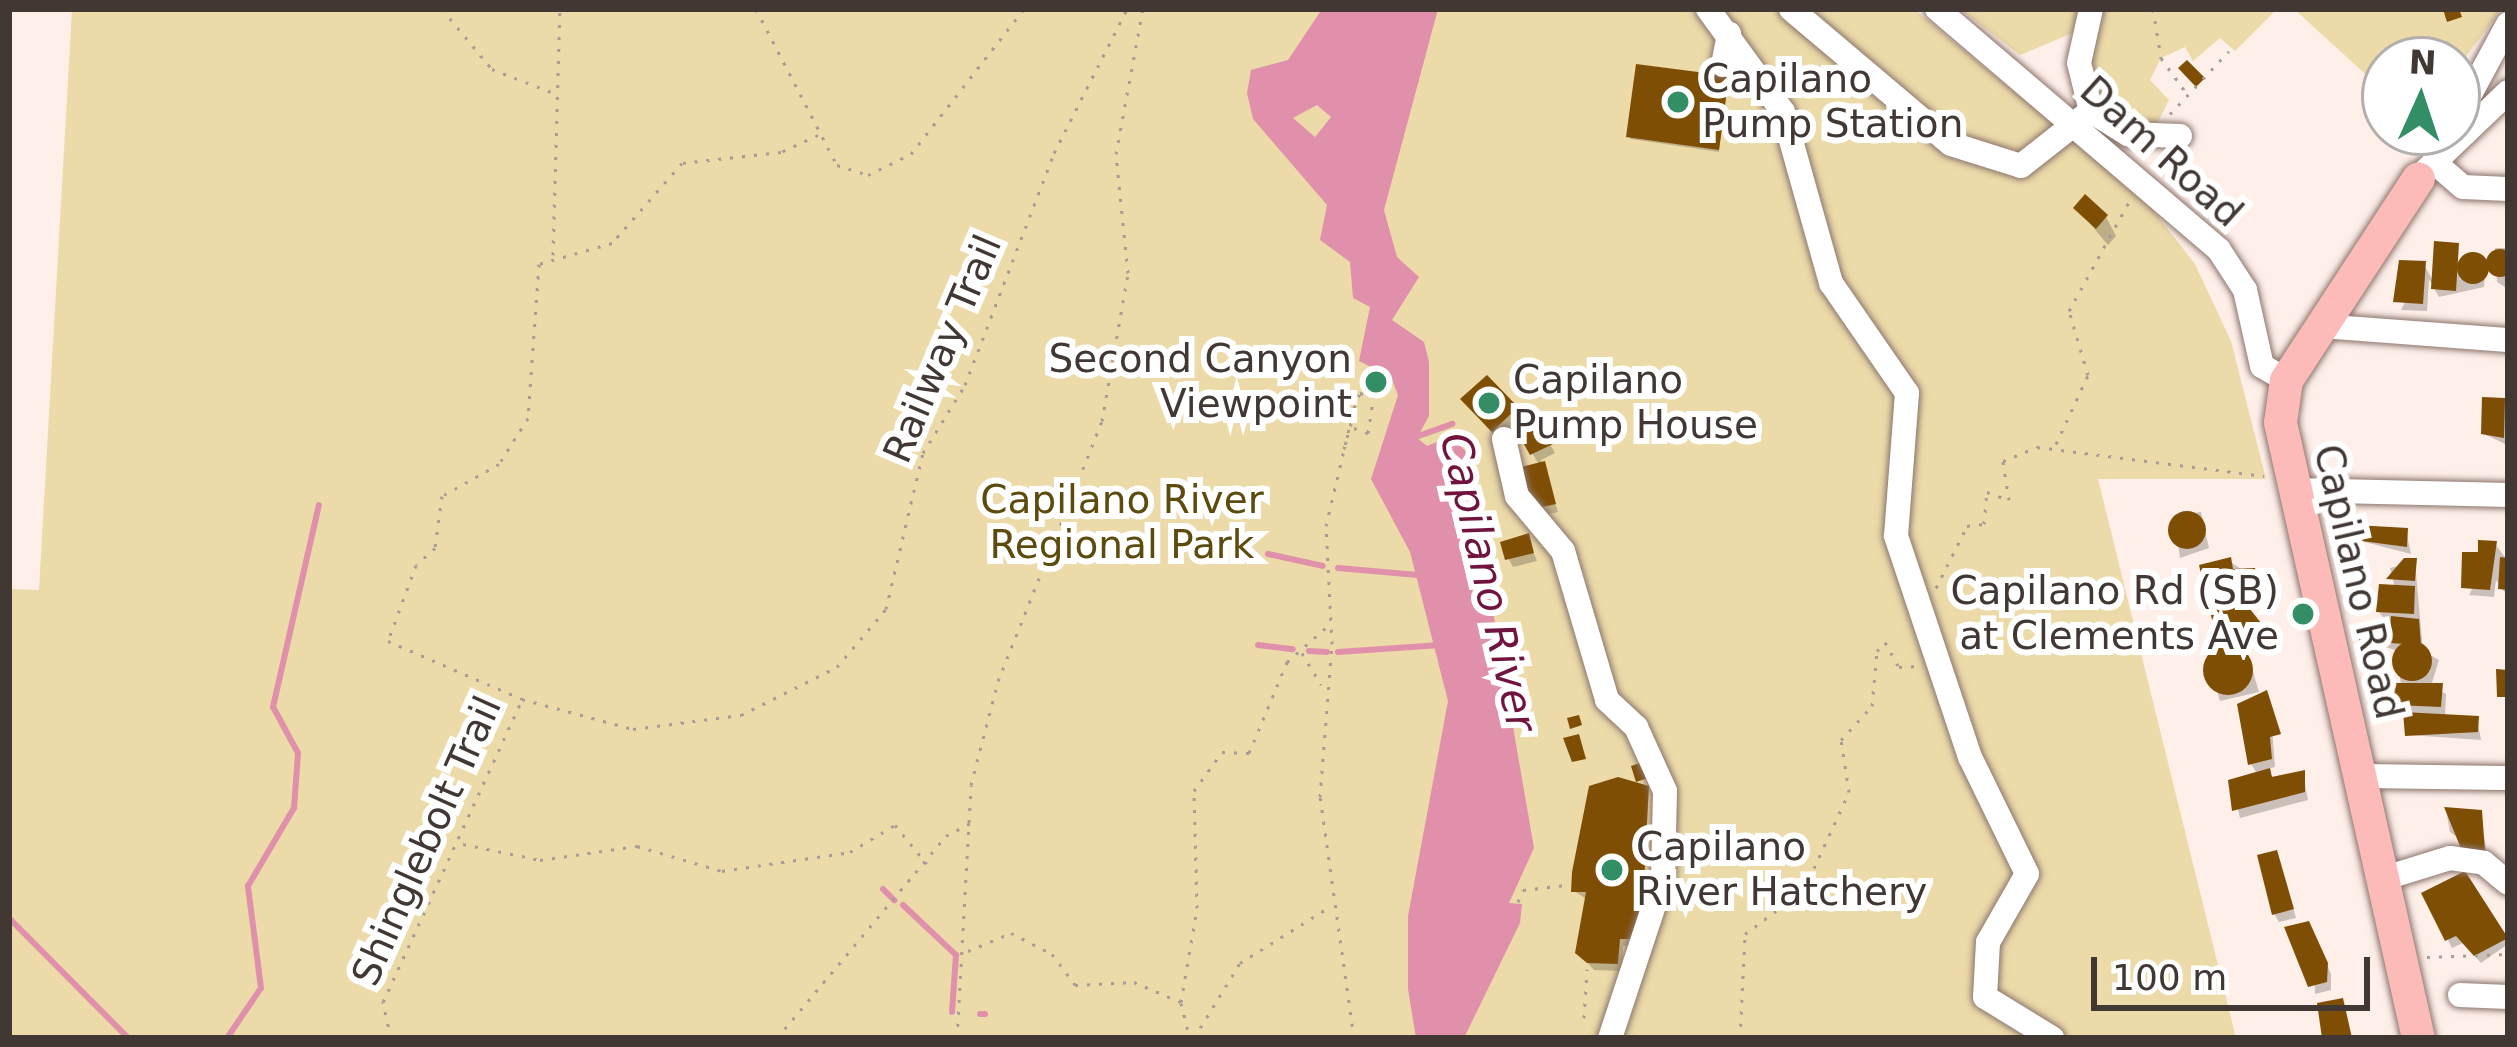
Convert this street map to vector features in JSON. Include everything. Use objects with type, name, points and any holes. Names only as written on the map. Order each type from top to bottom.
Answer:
[{"type":"main road","points":[[2286,380],[2426,170]]},
{"type":"main road","name":"Capilano Road","points":[[2286,380],[2280,422],[2283,484],[2359,776],[2418,1038]]},
{"type":"street","points":[[1708,9],[1730,34],[1791,129],[1846,316],[1906,393],[1894,518],[1927,629],[2027,874],[1988,942],[1985,997],[2052,1038]]},
{"type":"street","points":[[1791,9],[1951,144],[2000,165],[2039,160],[2085,117]]},
{"type":"street","name":"Dam Road","points":[[1937,9],[2085,117],[2156,184],[2237,273],[2262,366],[2286,380]]},
{"type":"street","points":[[2085,117],[2079,63],[2091,9]]},
{"type":"street","points":[[2481,74],[2508,24]]},
{"type":"street","points":[[1723,65],[1730,34]]},
{"type":"street","points":[[2481,116],[2508,92]]},
{"type":"street","points":[[2085,117],[2128,134],[2182,133]]},
{"type":"street","points":[[2440,156],[2426,170],[2463,187],[2508,189]]},
{"type":"street","points":[[2321,326],[2508,340]]},
{"type":"street","points":[[1504,439],[1517,496],[1562,551],[1607,700],[1636,727],[1665,790],[1663,878],[1610,1038]]},
{"type":"street","points":[[2283,484],[2508,495]]},
{"type":"street","points":[[2359,776],[2508,778]]},
{"type":"street","points":[[2382,879],[2450,858],[2508,883]]},
{"type":"street","points":[[2460,995],[2508,998]]},
{"type":"path","points":[[442,9],[492,69],[553,93]]},
{"type":"path","name":"Shinglebolt Trail","points":[[391,1038],[383,1002],[463,844],[467,799],[491,782],[522,699],[382,635],[435,548],[442,496],[500,464],[527,418],[539,264],[554,257],[553,93],[560,9]]},
{"type":"path","points":[[756,9],[818,135],[852,172],[894,165],[1024,9]]},
{"type":"path","name":"Railway Trail","points":[[522,699],[633,729],[700,725],[778,703],[868,637],[886,609],[923,453],[964,385],[1054,153],[1127,9]]},
{"type":"path","points":[[957,1038],[971,822],[998,681],[1102,421],[1128,273],[1116,154],[1139,78],[1143,9]]},
{"type":"path","points":[[2153,9],[2162,58],[2187,94]]},
{"type":"path","points":[[2056,446],[2088,375],[2069,311],[2100,242],[2156,184],[2182,133],[2187,94],[2229,51]]},
{"type":"path","points":[[554,257],[612,243],[682,163],[781,152],[818,135]]},
{"type":"path","points":[[1354,428],[1368,433],[1376,382]]},
{"type":"path","points":[[1354,1038],[1320,797],[1322,686],[1329,625],[1326,526],[1354,407],[1360,393],[1375,398]]},
{"type":"path","points":[[1344,450],[1354,428],[1354,407]]},
{"type":"path","points":[[1945,563],[1967,526],[1984,524],[1987,491],[2009,500],[2003,461],[2056,446],[2283,484]]},
{"type":"path","points":[[1192,1038],[1181,1002],[1197,908],[1194,791],[1222,752],[1250,753],[1287,662],[1329,625]]},
{"type":"path","points":[[1740,1038],[1744,934],[1804,890],[1849,792],[1840,740],[1872,706],[1877,652],[1886,642],[1899,667],[1917,668],[1927,629]]},
{"type":"path","points":[[1301,652],[1322,686]]},
{"type":"path","points":[[777,1038],[927,864],[971,822]]},
{"type":"path","points":[[463,844],[570,861],[637,846],[722,871],[850,852],[895,825],[927,864]]},
{"type":"path","points":[[1518,902],[1523,890],[1566,885]]},
{"type":"path","points":[[1192,1038],[1240,963],[1335,905]]},
{"type":"path","points":[[966,952],[1011,933],[1052,954],[1075,985],[1134,982],[1181,1002]]},
{"type":"path","points":[[2422,956],[2469,964],[2508,954]]},
{"type":"path","points":[[1584,1018],[1587,969]]},
{"type":"green space","name":"Capilano River Regional Park","points":[[72,9],[1914,9],[2145,200],[2195,264],[2231,341],[2266,479],[2098,479],[2236,1038],[9,1038],[9,589],[39,590]]},
{"type":"green space","points":[[1960,9],[2086,9],[2080,30],[2020,55]]},
{"type":"green space","points":[[2103,9],[2276,10],[2235,51],[2220,38],[2193,61],[2185,47],[2161,58],[2150,80],[2169,100],[2153,132],[2099,106],[2091,64]]},
{"type":"green space","points":[[2294,9],[2502,9],[2481,37],[2361,36],[2361,70]]},
{"type":"shaded area","points":[[1322,9],[1438,9],[1384,210],[1397,257],[1419,277],[1392,320],[1424,342],[1429,362],[1429,416],[1417,438],[1427,446],[1449,437],[1465,450],[1534,848],[1509,903],[1522,904],[1520,923],[1464,1038],[1416,1038],[1408,989],[1408,916],[1448,701],[1410,552],[1371,479],[1398,395],[1391,377],[1359,361],[1370,307],[1353,298],[1350,262],[1320,240],[1327,205],[1253,119],[1247,93],[1251,70],[1288,60]],"holes":[[[1317,105],[1331,117],[1315,137],[1293,118]]]},
{"type":"building","points":[[2443,9],[2459,9],[2462,17],[2447,22]]},
{"type":"building","points":[[2187,60],[2205,78],[2196,87],[2178,68]]},
{"type":"building","name":"Capilano Pump Station","points":[[1636,64],[1729,76],[1719,150],[1626,137]]},
{"type":"building","points":[[2085,194],[2108,215],[2096,229],[2073,208]]},
{"type":"building","points":[[2434,241],[2459,243],[2456,291],[2431,289]]},
{"type":"building","points":[[2500,249],[2510,253],[2514,263],[2510,273],[2500,277],[2490,273],[2486,263],[2490,253]]},
{"type":"building","points":[[2473,252],[2484,257],[2489,268],[2484,279],[2473,284],[2462,279],[2457,268],[2462,257]]},
{"type":"building","points":[[2399,260],[2426,261],[2423,304],[2393,302]]},
{"type":"building","name":"Capilano Pump House","points":[[1487,375],[1518,407],[1492,432],[1460,399]]},
{"type":"building","points":[[2482,397],[2505,398],[2504,438],[2481,434]]},
{"type":"building","points":[[1533,409],[1553,444],[1530,455],[1511,421]]},
{"type":"building","points":[[1545,461],[1556,504],[1533,509],[1521,467]]},
{"type":"building","points":[[2187,511],[2201,516],[2206,530],[2201,544],[2187,549],[2173,544],[2168,530],[2173,516]]},
{"type":"building","points":[[2355,525],[2408,528],[2407,547],[2354,540]]},
{"type":"building","points":[[1529,533],[1534,553],[1505,560],[1500,542]]},
{"type":"building","points":[[2478,540],[2497,541],[2490,590],[2461,588],[2462,552],[2478,552]]},
{"type":"building","points":[[2231,557],[2233,569],[2255,568],[2259,589],[2207,601],[2199,565]]},
{"type":"building","points":[[2500,557],[2508,558],[2508,590],[2498,589]]},
{"type":"building","points":[[2404,558],[2417,558],[2415,581],[2386,579]]},
{"type":"building","points":[[2379,584],[2415,586],[2414,614],[2376,612]]},
{"type":"building","points":[[2242,599],[2269,633],[2218,645],[2209,607]]},
{"type":"building","points":[[2391,616],[2419,619],[2421,645],[2359,641],[2359,630],[2390,628]]},
{"type":"building","points":[[2412,641],[2426,647],[2432,661],[2426,675],[2412,681],[2398,675],[2392,661],[2398,647]]},
{"type":"building","points":[[2228,645],[2246,652],[2253,670],[2246,688],[2228,695],[2210,688],[2203,670],[2210,652]]},
{"type":"building","points":[[2496,669],[2508,670],[2508,697],[2497,697]]},
{"type":"building","points":[[2394,683],[2443,683],[2441,707],[2395,705]]},
{"type":"building","points":[[2267,690],[2281,734],[2270,737],[2272,759],[2248,765],[2237,704]]},
{"type":"building","points":[[2403,712],[2479,716],[2478,732],[2405,736]]},
{"type":"building","points":[[1579,715],[1582,725],[1570,729],[1567,718]]},
{"type":"building","points":[[1579,734],[1586,759],[1572,762],[1563,738]]},
{"type":"building","points":[[1646,761],[1651,777],[1636,782],[1631,766]]},
{"type":"building","points":[[2270,768],[2272,777],[2305,770],[2305,792],[2232,811],[2228,780]]},
{"type":"building","name":"Capilano River Hatchery","points":[[1618,777],[1649,786],[1641,939],[1620,939],[1618,964],[1587,963],[1575,953],[1586,892],[1571,892],[1572,872],[1589,786]]},
{"type":"building","points":[[2444,807],[2482,810],[2485,852],[2462,851]]},
{"type":"building","points":[[2277,850],[2294,909],[2272,915],[2257,855]]},
{"type":"building","points":[[2465,871],[2508,938],[2474,956],[2456,936],[2445,941],[2421,893]]},
{"type":"building","points":[[2309,921],[2328,963],[2327,982],[2308,987],[2284,927]]},
{"type":"building","points":[[2343,998],[2352,1038],[2322,1038],[2317,1003]]},
{"type":"waterway","name":"Capilano River","points":[[1410,439],[1452,424]]},
{"type":"waterway","points":[[227,1038],[261,988],[248,886],[294,808],[298,753],[273,707],[319,505]]},
{"type":"waterway","points":[[1268,554],[1323,566]]},
{"type":"waterway","points":[[1338,568],[1418,575]]},
{"type":"waterway","points":[[1258,645],[1293,649]]},
{"type":"waterway","points":[[1338,652],[1441,645]]},
{"type":"waterway","points":[[1309,651],[1327,652]]},
{"type":"waterway","points":[[883,889],[894,900]]},
{"type":"waterway","points":[[903,905],[956,955],[952,1012]]},
{"type":"waterway","points":[[9,918],[128,1038]]},
{"type":"waterway","points":[[980,1014],[985,1014]]},
{"type":"place","name":"Capilano Pump Station","points":[[1678,102]]},
{"type":"place","name":"Second Canyon Viewpoint","points":[[1376,382]]},
{"type":"place","name":"Capilano Pump House","points":[[1489,403]]},
{"type":"place","name":"Capilano Rd (SB) at Clements Ave","points":[[2303,614]]},
{"type":"place","name":"Capilano River Hatchery","points":[[1612,870]]}]
